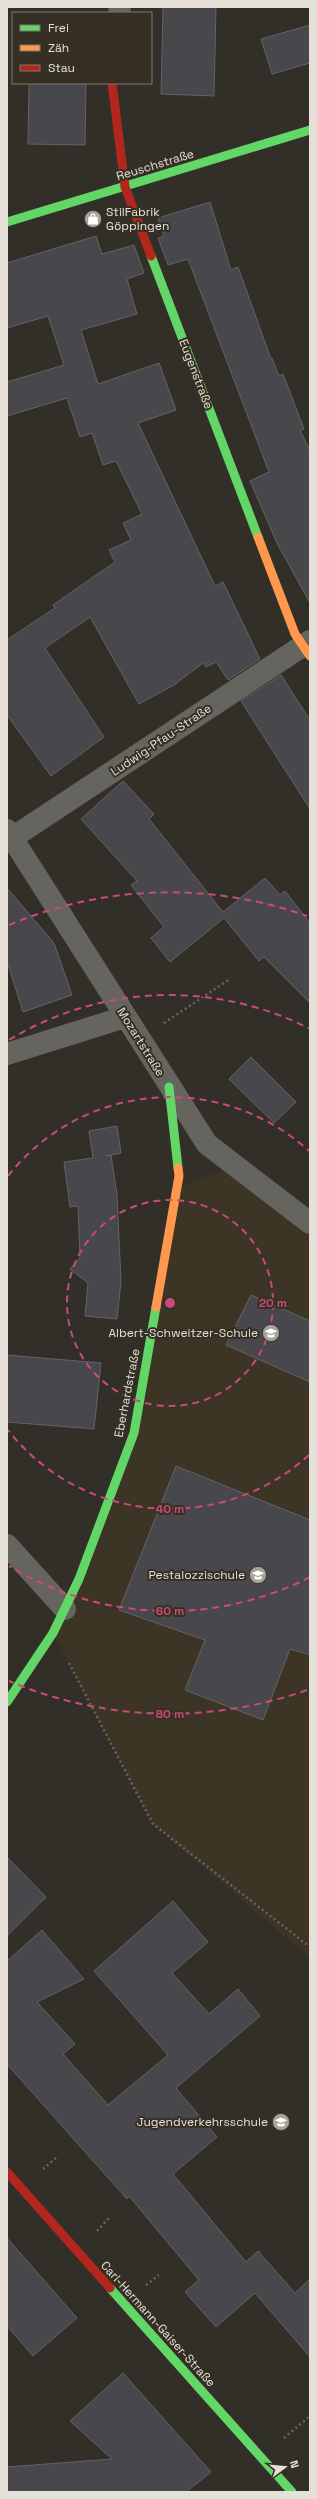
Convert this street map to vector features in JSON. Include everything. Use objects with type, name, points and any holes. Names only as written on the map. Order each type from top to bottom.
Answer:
[{"type":"street","name":"Eugenstraße","points":[[112,84],[125,187],[295,634],[308,647]]},
{"type":"street","name":"Reuschstraße","points":[[7,222],[310,130]]},
{"type":"street","name":"Ludwig-Pfau-Straße","points":[[10,834],[308,647]]},
{"type":"street","name":"Mozartstraße","points":[[10,834],[139,1041],[207,1144],[310,1223]]},
{"type":"street","points":[[7,1054],[125,1017]]},
{"type":"street","name":"Eberhardstraße","points":[[7,1702],[53,1633],[66,1609],[80,1579],[134,1433],[179,1176],[169,1087]]},
{"type":"street","points":[[7,1545],[66,1609]]},
{"type":"street","name":"Carl-Hermann-Gaiser-Straße","points":[[7,2172],[292,2492]]},
{"type":"path","points":[[139,1041],[230,979]]},
{"type":"path","points":[[53,1633],[154,1824],[310,1947]]},
{"type":"path","points":[[262,2459],[310,2416]]},
{"type":"shaded area","points":[[236,1166],[310,1223],[310,1958],[153,1824],[53,1633],[134,1433],[177,1187]]},
{"type":"building","points":[[163,7],[216,7],[214,96],[161,94]]},
{"type":"building","points":[[310,25],[310,63],[272,74],[261,39]]},
{"type":"building","points":[[29,84],[86,84],[85,145],[28,144]]},
{"type":"building","points":[[210,202],[231,270],[238,267],[271,359],[272,358],[279,376],[283,374],[304,429],[300,430],[310,451],[310,603],[277,543],[250,481],[269,472],[188,259],[168,265],[158,238],[164,236],[158,218]]},
{"type":"building","points":[[96,236],[102,254],[134,245],[144,273],[127,279],[137,314],[81,330],[98,384],[159,363],[176,410],[138,423],[215,586],[223,582],[260,659],[228,680],[216,662],[206,667],[203,663],[174,685],[139,704],[90,617],[45,648],[104,737],[51,776],[7,715],[7,640],[55,608],[53,605],[115,562],[109,550],[131,540],[123,523],[142,514],[116,461],[103,465],[92,433],[80,437],[67,398],[7,416],[7,382],[64,365],[48,316],[7,328],[7,263]]},
{"type":"building","points":[[281,675],[310,720],[310,809],[241,701]]},
{"type":"building","points":[[123,781],[154,814],[149,819],[223,912],[265,878],[280,895],[285,891],[310,923],[310,1003],[264,957],[259,961],[224,918],[170,962],[151,938],[164,927],[131,885],[137,881],[81,819]]},
{"type":"building","points":[[7,888],[54,943],[72,995],[23,1012],[7,961]]},
{"type":"building","points":[[251,1057],[296,1102],[274,1123],[229,1079]]},
{"type":"building","points":[[117,1126],[121,1153],[111,1155],[117,1195],[121,1282],[117,1319],[85,1316],[88,1283],[70,1269],[80,1258],[78,1206],[70,1207],[64,1162],[93,1158],[89,1131]]},
{"type":"building","name":"Albert-Schweitzer-Schule","points":[[251,1295],[310,1321],[310,1382],[226,1345]]},
{"type":"building","points":[[7,1355],[101,1363],[94,1429],[7,1422]]},
{"type":"building","name":"Pestalozzischule","points":[[176,1466],[310,1520],[310,1655],[290,1649],[263,1720],[185,1690],[205,1640],[119,1610]]},
{"type":"building","points":[[7,1857],[46,1897],[7,1936]]},
{"type":"building","points":[[173,1901],[208,1942],[172,1973],[209,2014],[238,1989],[260,2016],[176,2088],[217,2137],[173,2174],[246,2262],[258,2251],[295,2293],[310,2279],[310,2357],[255,2293],[216,2327],[185,2292],[199,2280],[129,2196],[127,2199],[7,2064],[7,1961],[42,1930],[84,1979],[37,2002],[75,2044],[63,2054],[108,2105],[168,2055],[94,1971]]},
{"type":"building","points":[[7,2238],[77,2318],[33,2356],[7,2326]]},
{"type":"building","points":[[123,2373],[211,2472],[186,2492],[7,2492],[7,2467],[112,2459],[70,2421]]},
{"type":"traffic: fast","points":[[7,222],[310,130]]},
{"type":"traffic: fast","points":[[151,256],[258,537]]},
{"type":"traffic: fast","points":[[169,1087],[178,1168]]},
{"type":"traffic: fast","points":[[7,1702],[53,1633],[79,1579],[134,1433],[156,1307]]},
{"type":"traffic: fast","points":[[110,2288],[292,2492]]},
{"type":"traffic: slow","points":[[258,537],[295,634],[310,656]]},
{"type":"traffic: slow","points":[[156,1307],[179,1176],[178,1168]]},
{"type":"traffic: jam","points":[[112,84],[125,187],[151,256]]},
{"type":"traffic: jam","points":[[7,2172],[110,2288]]},
{"type":"place","name":"StilFabrik Göppingen","points":[[93,219]]},
{"type":"place","name":"Albert-Schweitzer-Schule","points":[[271,1333]]},
{"type":"place","name":"Pestalozzischule","points":[[258,1575]]},
{"type":"place","name":"Jugendverkehrsschule","points":[[281,2122]]}]
